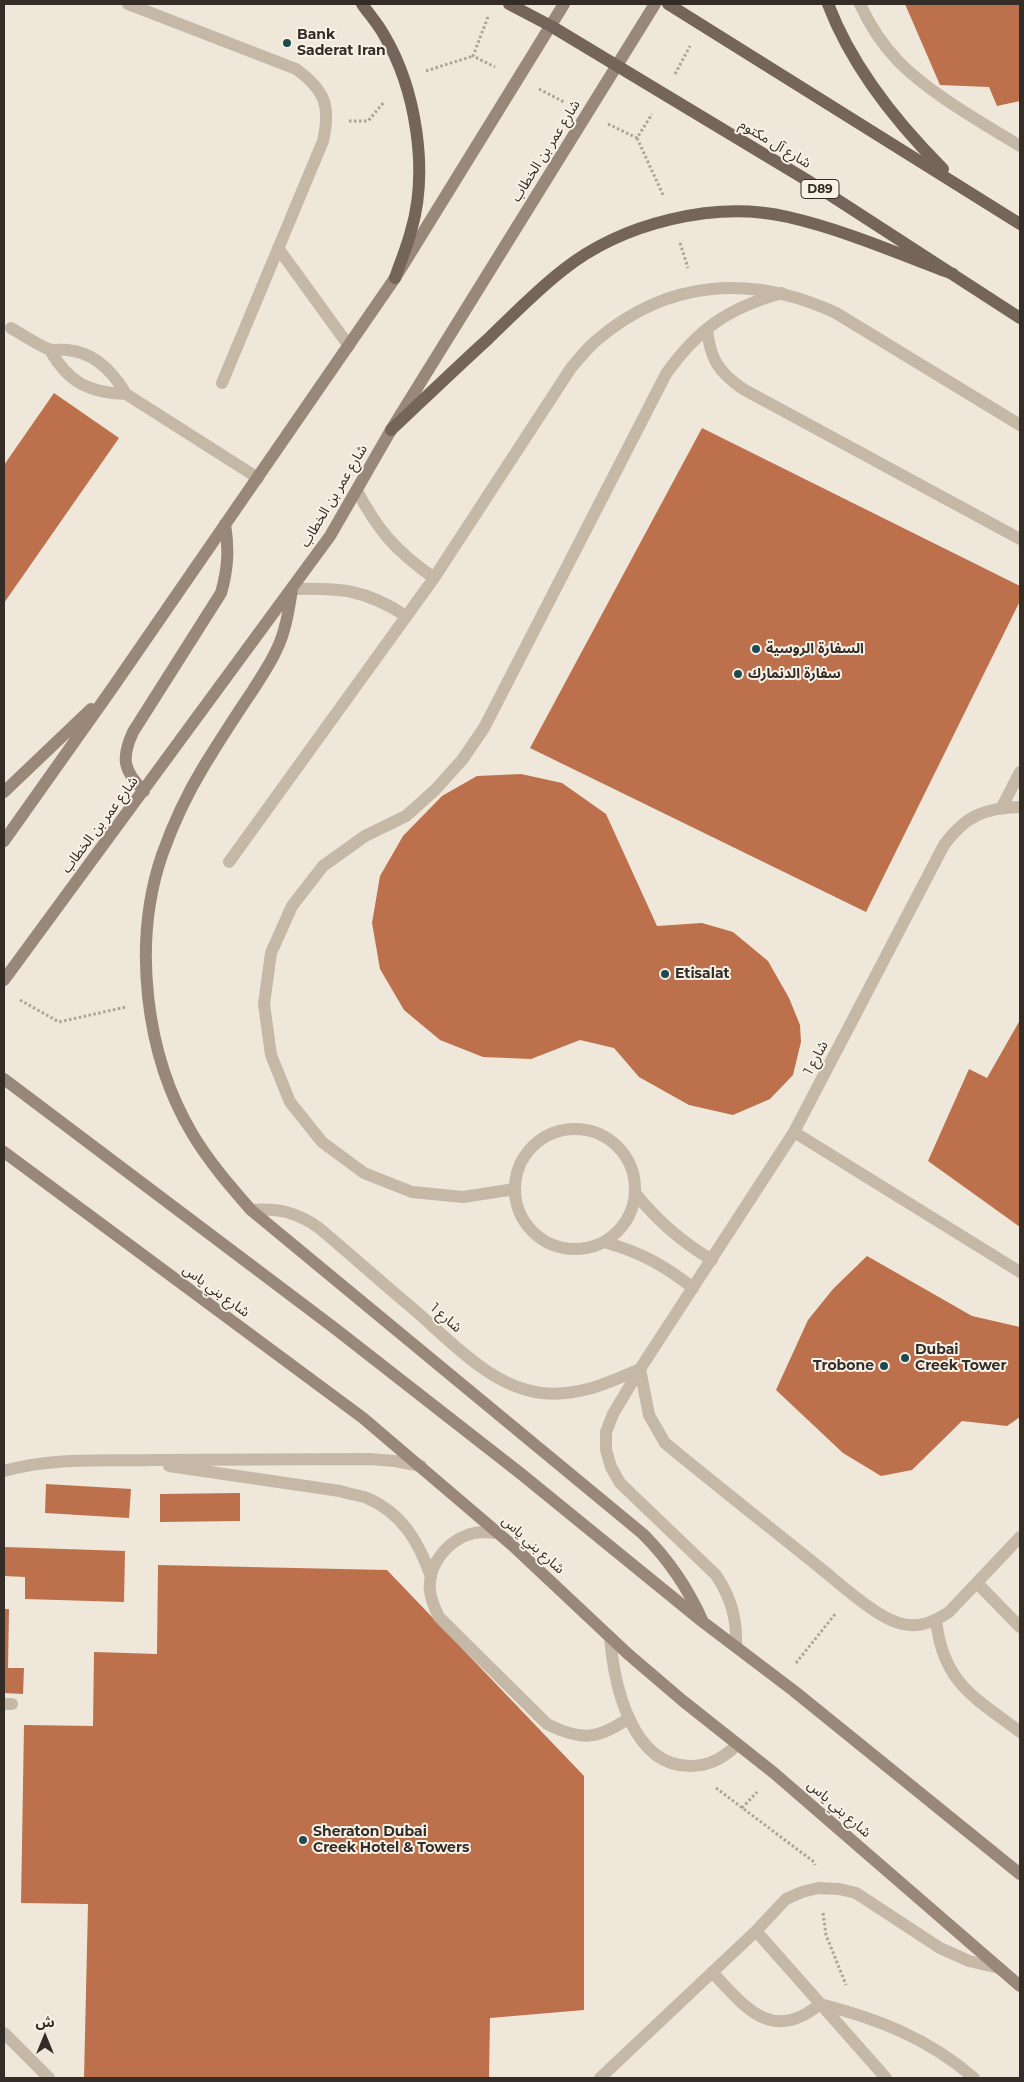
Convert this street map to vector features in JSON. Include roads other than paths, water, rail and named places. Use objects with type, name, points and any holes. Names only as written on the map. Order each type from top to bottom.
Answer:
[{"type":"main road","points":[[362,4],[384,35],[404,78],[417,128],[419,179],[412,230],[395,278]]},
{"type":"main road","name":"شارع آل مكتوم","points":[[509,4],[552,26],[810,182],[1020,318]]},
{"type":"main road","points":[[4,841],[112,690],[395,278],[564,4]]},
{"type":"main road","name":"شارع عمر بن الخطاب","points":[[4,980],[330,536],[391,430],[655,4]]},
{"type":"main road","points":[[668,4],[959,184],[1020,224]]},
{"type":"main road","points":[[828,4],[866,78],[909,135],[959,184]]},
{"type":"main road","points":[[391,430],[564,269],[612,240],[635,230],[674,218],[711,213],[749,212],[787,217],[824,227],[953,274]]},
{"type":"main road","points":[[144,791],[132,779],[125,764],[126,747],[133,732],[221,594],[228,563],[229,547],[226,524]]},
{"type":"main road","points":[[292,589],[284,631],[276,652],[203,767],[180,810],[162,856],[150,904],[146,952],[148,1002],[157,1048],[172,1092],[189,1126],[220,1174],[251,1210],[642,1534],[662,1553],[678,1574],[703,1622]]},
{"type":"main road","points":[[4,792],[112,690]]},
{"type":"main road","points":[[4,1079],[145,1184],[520,1473],[703,1622],[736,1645],[1020,1874]]},
{"type":"main road","name":"شارع بني ياس","points":[[4,1152],[363,1418],[498,1533],[682,1701],[774,1773],[1020,1986]]},
{"type":"street","points":[[128,4],[296,69],[313,82],[324,100],[328,121],[323,141],[222,383]]},
{"type":"street","points":[[860,4],[870,26],[898,61],[932,89],[1020,146]]},
{"type":"street","points":[[278,248],[349,346]]},
{"type":"street","points":[[229,862],[434,578],[571,368],[596,341],[626,319],[658,302],[694,291],[752,288],[809,300],[836,313],[1020,424]]},
{"type":"street","points":[[515,1189],[463,1197],[412,1192],[364,1173],[322,1142],[290,1102],[271,1055],[264,1004],[271,953],[292,906],[324,866],[365,836],[406,816],[435,790],[462,760],[484,728],[666,374],[684,350],[707,329],[729,313],[754,300],[782,293]]},
{"type":"street","points":[[11,328],[50,350],[68,350],[87,354],[104,364],[117,378],[126,394],[258,478]]},
{"type":"street","points":[[707,329],[709,347],[716,364],[727,378],[743,389],[1020,539]]},
{"type":"street","points":[[50,350],[59,366],[81,384],[108,394],[126,394]]},
{"type":"street","points":[[357,491],[380,530],[401,554],[434,578]]},
{"type":"street","points":[[292,589],[343,590],[367,595],[406,616]]},
{"type":"street","points":[[1002,807],[1020,772]]},
{"type":"street","name":"شارع 1","points":[[736,1645],[733,1609],[726,1591],[716,1575],[620,1483],[611,1467],[606,1450],[606,1432],[613,1414],[640,1369],[794,1132],[944,845],[954,831],[968,819],[984,811],[1002,807],[1020,807]]},
{"type":"street","points":[[578,1128],[597,1132],[614,1142],[627,1157],[635,1175],[636,1194],[631,1213],[620,1230],[604,1242],[584,1248],[564,1248],[544,1240],[529,1227],[518,1209],[515,1189],[518,1170],[527,1152],[541,1139],[558,1131],[578,1128]]},
{"type":"street","points":[[794,1132],[1020,1272]]},
{"type":"street","points":[[636,1194],[652,1214],[670,1231],[690,1247],[712,1260]]},
{"type":"street","name":"شارع 1","points":[[251,1210],[269,1208],[287,1211],[304,1217],[475,1362],[517,1387],[541,1393],[567,1394],[592,1389],[640,1369]]},
{"type":"street","points":[[604,1242],[652,1259],[674,1272],[693,1288]]},
{"type":"street","points":[[640,1369],[650,1415],[665,1444],[887,1619],[903,1624],[920,1625],[936,1620],[949,1612],[1020,1537]]},
{"type":"street","points":[[4,1471],[26,1464],[130,1460],[369,1459],[421,1466]]},
{"type":"street","points":[[130,1460],[340,1492],[366,1498],[389,1511],[408,1530],[422,1552],[430,1577],[433,1604],[439,1617],[547,1724],[568,1735],[591,1736],[613,1729],[629,1718]]},
{"type":"street","points":[[430,1577],[439,1556],[455,1541],[475,1532],[498,1533]]},
{"type":"street","points":[[977,1584],[1020,1627]]},
{"type":"street","points":[[936,1620],[938,1642],[943,1656],[958,1681],[973,1696],[1020,1732]]},
{"type":"street","points":[[610,1637],[615,1678],[629,1718],[640,1739],[657,1756],[679,1766],[702,1766],[721,1759],[737,1744]]},
{"type":"street","points":[[600,2078],[756,1931],[786,1899],[802,1892],[818,1888],[839,1889],[856,1893],[940,1948],[969,1961],[1000,1968]]},
{"type":"street","points":[[756,1931],[886,2078]]},
{"type":"street","points":[[712,1972],[745,2008],[767,2019],[775,2021],[792,2020],[807,2015],[820,2004]]},
{"type":"street","points":[[820,2004],[858,2014],[894,2027],[929,2045],[974,2078]]},
{"type":"street","points":[[4,2033],[49,2078]]},
{"type":"place","name":"Bank Saderat Iran","points":[[287,43]]},
{"type":"place","name":"السفارة الروسية","points":[[756,649]]},
{"type":"place","name":"سفارة الدنمارك","points":[[738,674]]},
{"type":"place","name":"Etisalat","points":[[665,974]]},
{"type":"place","name":"Dubai Creek Tower","points":[[905,1358]]},
{"type":"place","name":"Trobone","points":[[884,1366]]},
{"type":"place","name":"Sheraton Dubai Creek Hotel & Towers","points":[[303,1840]]}]
